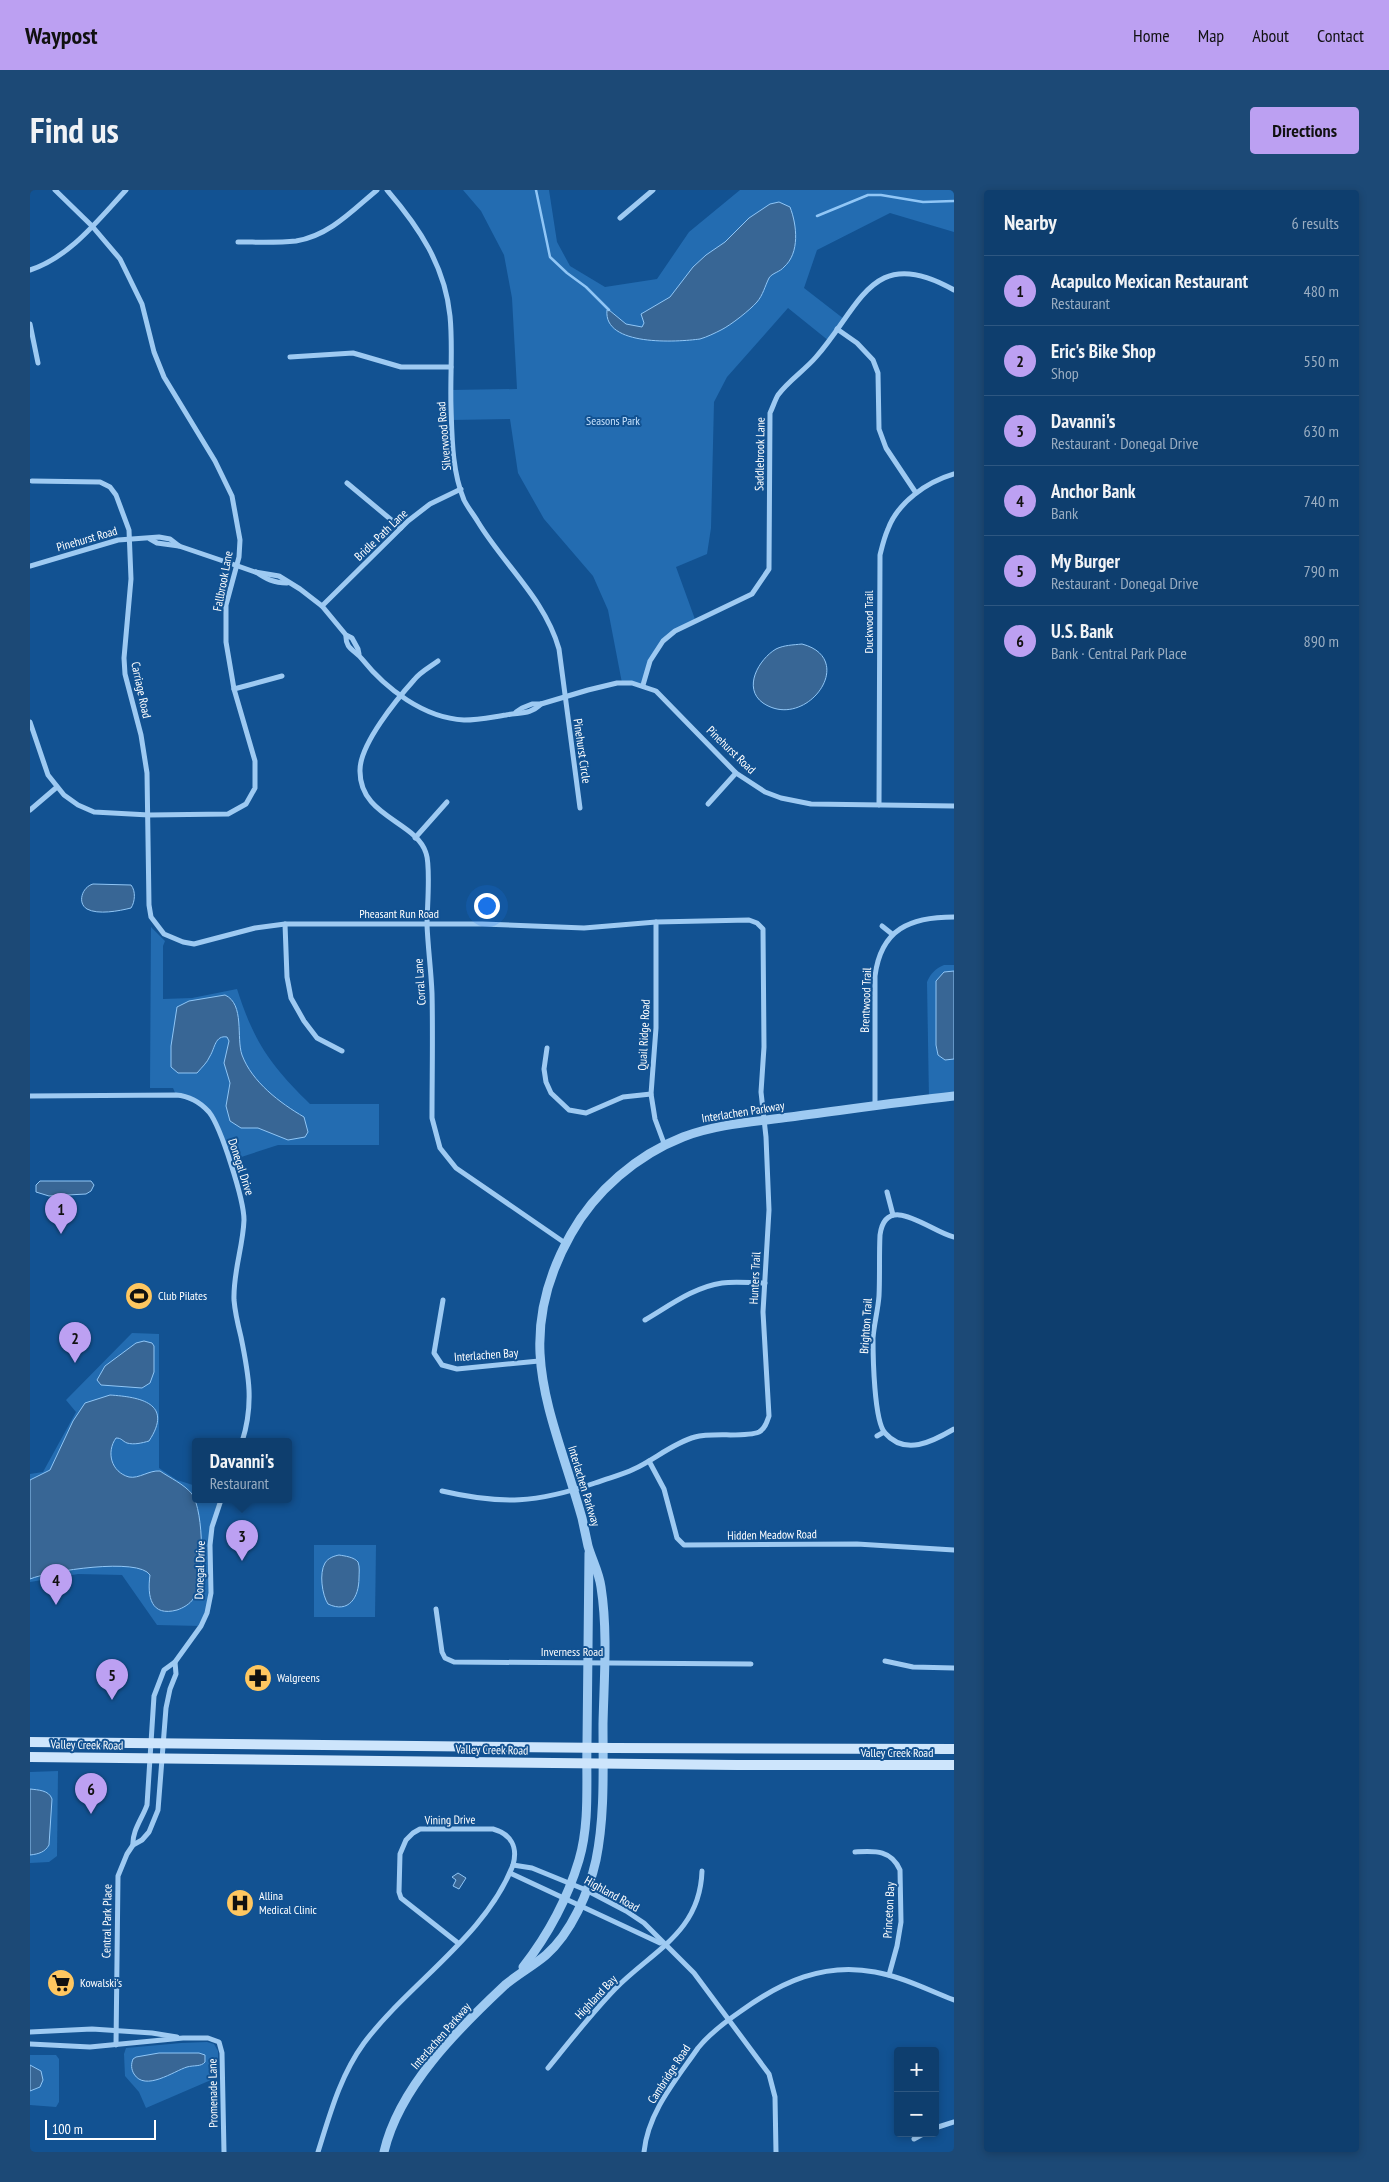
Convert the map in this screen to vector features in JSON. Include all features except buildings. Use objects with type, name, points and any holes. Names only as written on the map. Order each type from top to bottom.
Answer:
[{"type":"main road","name":"Valley Creek Road","points":[[30,1742],[587,1748],[954,1749]]},
{"type":"main road","name":"Valley Creek Road","points":[[30,1757],[587,1764],[954,1766]]},
{"type":"street","name":"Fallbrook Lane","points":[[30,722],[48,775],[64,796],[94,812],[149,815],[228,814],[237,810],[252,796],[255,788],[256,769],[234,689],[228,659],[225,625],[226,604],[240,540],[238,522],[227,484],[215,460],[164,377],[154,352],[142,304],[132,281],[114,251],[92,226],[55,190]]},
{"type":"street","points":[[30,270],[67,250],[126,190]]},
{"type":"street","points":[[238,242],[287,241],[310,237],[337,224],[377,190]]},
{"type":"street","name":"Silverwood Road","points":[[387,190],[419,230],[440,271],[450,317],[452,445],[455,469],[464,500],[484,531],[538,603],[554,630],[559,649],[565,697]]},
{"type":"street","points":[[620,218],[653,190]]},
{"type":"street","name":"Saddlebrook Lane","points":[[643,685],[650,661],[663,641],[675,631],[752,594],[769,569],[770,412],[778,395],[816,358],[871,285],[889,275],[908,272],[940,282],[954,290]]},
{"type":"street","points":[[30,324],[38,362]]},
{"type":"street","points":[[837,330],[857,343],[873,360],[878,373],[879,429],[886,448],[916,493]]},
{"type":"street","points":[[290,357],[353,352],[401,367],[450,367]]},
{"type":"street","name":"Duckwood Trail","points":[[879,805],[880,555],[888,528],[906,503],[929,484],[954,474]]},
{"type":"street","name":"Carriage Road","points":[[32,481],[100,482],[110,487],[116,495],[124,514],[129,538],[131,579],[124,658],[125,674],[145,755],[149,815]]},
{"type":"street","points":[[347,482],[401,528]]},
{"type":"street","name":"Bridle Path Lane","points":[[322,606],[401,528],[430,504],[461,489]]},
{"type":"street","name":"Pinehurst Road","points":[[30,566],[118,540],[150,538],[157,543],[179,546],[256,572],[265,578],[277,582],[287,582],[311,596],[322,606],[346,636],[346,642],[352,652],[359,654],[379,678],[419,707],[449,718],[477,720],[516,712],[532,704],[541,704],[617,683],[632,682],[656,691],[736,773],[765,792],[797,802],[954,806]]},
{"type":"street","name":"Corral Lane","points":[[438,661],[415,678],[401,695],[371,738],[362,758],[360,770],[362,785],[370,801],[378,810],[415,838],[426,852],[427,924],[432,992],[432,1118],[440,1148],[456,1168],[566,1243]]},
{"type":"street","points":[[234,689],[282,676]]},
{"type":"street","name":"Pinehurst Circle","points":[[565,697],[580,808]]},
{"type":"street","points":[[708,804],[736,773]]},
{"type":"street","points":[[30,810],[57,787]]},
{"type":"street","points":[[415,838],[447,802]]},
{"type":"street","name":"Pheasant Run Road","points":[[149,815],[149,906],[151,917],[164,934],[183,942],[194,944],[255,928],[285,924],[427,924],[584,928],[656,922],[753,920],[761,925]]},
{"type":"street","points":[[882,926],[892,934],[923,918],[954,917]]},
{"type":"street","name":"Quail Ridge Road","points":[[656,922],[656,1028],[651,1094],[655,1119],[665,1146]]},
{"type":"street","points":[[285,924],[287,977],[291,998],[304,1021],[317,1038],[342,1051]]},
{"type":"street","name":"Hunters Trail","points":[[442,1491],[480,1499],[526,1500],[550,1497],[621,1475],[694,1437],[760,1432],[766,1424],[769,1416],[763,1312],[769,1210],[761,1092],[765,934],[761,925]]},
{"type":"street","name":"Brentwood Trail","points":[[875,1106],[875,976],[879,958],[892,934]]},
{"type":"street","points":[[547,1048],[544,1059],[546,1082],[551,1093],[569,1110],[586,1114],[623,1097],[651,1094]]},
{"type":"street","name":"Donegal Drive","points":[[30,1096],[176,1095],[196,1101],[214,1119],[238,1187],[244,1212],[242,1240],[234,1288],[236,1316],[248,1370],[250,1396],[248,1425],[243,1438]]},
{"type":"street","name":"Interlachen Parkway","points":[[384,2152],[387,2139],[399,2112],[426,2069],[490,1999],[518,1974],[545,1956],[557,1943],[579,1905],[595,1864],[600,1836],[603,1764],[604,1663],[601,1586],[545,1399],[539,1361],[543,1300],[553,1267],[577,1222],[607,1186],[636,1164],[665,1146],[699,1132],[764,1121],[954,1096]]},
{"type":"street","points":[[887,1192],[893,1215],[901,1214],[910,1217],[954,1237]]},
{"type":"street","name":"Brighton Trail","points":[[884,1432],[878,1416],[873,1336],[879,1297],[881,1225],[893,1215]]},
{"type":"street","points":[[645,1320],[709,1285],[724,1282],[765,1283]]},
{"type":"street","name":"Interlachen Bay","points":[[443,1300],[434,1353],[442,1365],[457,1369],[539,1361]]},
{"type":"street","points":[[877,1436],[884,1432],[894,1441],[913,1446],[934,1441],[954,1429]]},
{"type":"street","name":"Hidden Meadow Road","points":[[649,1461],[664,1489],[677,1538],[684,1545],[857,1544],[954,1550]]},
{"type":"street","name":"Donegal Drive","points":[[151,1743],[153,1708],[157,1685],[164,1670],[175,1662],[201,1626],[208,1608],[212,1584],[210,1545],[212,1528],[220,1503]]},
{"type":"street","name":"Interlachen Parkway","points":[[518,1974],[549,1929],[564,1898],[579,1860],[583,1836],[586,1814],[589,1548]]},
{"type":"street","name":"Inverness Road","points":[[436,1608],[442,1652],[449,1660],[454,1662],[751,1664]]},
{"type":"street","points":[[885,1661],[913,1667],[954,1668]]},
{"type":"street","name":"Donegal Drive","points":[[164,1743],[166,1708],[170,1689],[176,1674],[175,1662]]},
{"type":"street","name":"Central Park Place","points":[[133,1845],[132,1835],[142,1819],[147,1805],[151,1743]]},
{"type":"street","name":"Central Park Place","points":[[116,2045],[117,1883],[119,1869],[133,1845],[142,1840],[156,1818],[160,1802],[164,1743]]},
{"type":"street","name":"Vining Drive","points":[[318,2152],[340,2086],[357,2054],[394,2009],[458,1943],[483,1916],[510,1873],[516,1856],[507,1835],[493,1829],[420,1829],[406,1840],[400,1854],[399,1892],[401,1898],[458,1943]]},
{"type":"street","name":"Princeton Bay","points":[[855,1852],[885,1852],[897,1863],[900,1870],[901,1922],[889,1975]]},
{"type":"street","points":[[513,1865],[532,1868],[570,1884]]},
{"type":"street","name":"Highland Bay","points":[[548,2068],[605,1999],[665,1945],[691,1916],[698,1903],[702,1888],[702,1872]]},
{"type":"street","points":[[510,1873],[564,1898]]},
{"type":"street","name":"Highland Road","points":[[570,1884],[586,1890],[644,1923],[694,1973],[762,2063],[774,2085],[776,2152]]},
{"type":"street","name":"Highland Road","points":[[564,1898],[665,1945]]},
{"type":"street","name":"Cambridge Road","points":[[644,2152],[648,2131],[661,2103],[706,2037],[766,1993],[797,1978],[845,1969],[889,1975],[954,2000]]},
{"type":"street","points":[[30,2032],[92,2029],[116,2030]]},
{"type":"street","name":"Promenade Lane","points":[[116,2030],[183,2038]]},
{"type":"street","name":"Promenade Lane","points":[[116,2045],[183,2038],[211,2038],[217,2040],[221,2045],[224,2152]]},
{"type":"street","points":[[30,2044],[90,2047],[116,2045]]},
{"type":"street","points":[[939,2127],[954,2122]]},
{"type":"street","points":[[914,2139],[918,2137]]},
{"type":"green space","name":"Seasons Park","points":[[463,190],[549,190],[557,242],[570,266],[605,287],[657,279],[689,232],[740,190],[954,190],[954,232],[890,213],[817,250],[804,288],[844,319],[829,341],[788,308],[727,377],[714,402],[711,528],[707,554],[676,567],[696,622],[674,634],[660,646],[651,662],[643,685],[622,683],[608,610],[593,576],[544,519],[518,473],[510,419],[451,420],[451,390],[517,389],[512,298],[504,255],[481,211]]},
{"type":"green space","points":[[151,927],[165,941],[163,946],[163,999],[192,998],[237,989],[250,1024],[265,1052],[284,1077],[310,1104],[379,1104],[379,1145],[278,1145],[229,1161],[217,1126],[204,1107],[176,1095],[173,1088],[150,1088]]},
{"type":"green space","points":[[944,965],[954,965],[954,1096],[929,1099],[927,982],[938,968]]},
{"type":"green space","points":[[132,1333],[159,1334],[159,1468],[177,1480],[192,1485],[192,1503],[220,1503],[212,1527],[211,1593],[201,1626],[157,1625],[122,1575],[78,1574],[30,1582],[30,1474],[43,1472],[76,1412],[66,1400]]},
{"type":"green space","points":[[314,1545],[376,1545],[375,1617],[314,1617]]},
{"type":"green space","points":[[58,1771],[57,1856],[49,1862],[30,1863],[30,1772]]},
{"type":"green space","points":[[207,2042],[214,2044],[218,2051],[218,2077],[146,2108],[139,2092],[125,2076],[124,2054],[126,2048]]},
{"type":"green space","points":[[30,2055],[56,2055],[59,2059],[59,2102],[56,2107],[30,2105]]},
{"type":"shaded area","points":[[779,202],[790,207],[792,214],[796,238],[793,254],[782,269],[769,278],[757,302],[730,325],[700,339],[660,341],[644,340],[629,336],[617,331],[609,322],[607,310],[626,324],[642,327],[644,323],[641,314],[670,297],[693,267],[725,242],[749,218],[770,204]]},
{"type":"shaded area","points":[[802,644],[818,652],[826,664],[826,677],[820,690],[809,701],[795,708],[779,709],[763,703],[757,697],[753,682],[759,667],[776,649]]},
{"type":"shaded area","points":[[93,884],[131,885],[134,890],[134,896],[131,908],[103,912],[87,909],[82,903],[82,895],[86,888]]},
{"type":"shaded area","points":[[954,971],[954,1059],[945,1060],[938,1055],[936,1045],[936,981],[944,972]]},
{"type":"shaded area","points":[[225,995],[231,999],[238,1013],[240,1048],[247,1065],[268,1091],[304,1117],[308,1132],[305,1137],[288,1140],[258,1128],[241,1128],[230,1121],[226,1106],[230,1083],[224,1063],[229,1041],[227,1037],[218,1040],[207,1061],[197,1073],[178,1073],[171,1067],[171,1046],[177,1007],[189,1001]]},
{"type":"shaded area","points":[[40,1181],[91,1181],[94,1185],[91,1191],[86,1194],[49,1196],[36,1192],[36,1185]]},
{"type":"shaded area","points":[[144,1341],[152,1343],[154,1346],[154,1372],[150,1383],[142,1388],[101,1385],[97,1380],[105,1366],[136,1343]]},
{"type":"shaded area","points":[[110,1395],[142,1400],[156,1410],[158,1418],[156,1428],[149,1441],[130,1444],[120,1438],[116,1438],[111,1449],[111,1455],[114,1466],[118,1471],[129,1477],[160,1471],[181,1484],[192,1494],[192,1503],[196,1503],[199,1515],[202,1546],[200,1578],[197,1590],[193,1599],[186,1606],[168,1611],[161,1611],[156,1608],[150,1598],[150,1575],[142,1570],[129,1567],[112,1566],[73,1569],[30,1579],[30,1480],[50,1470],[73,1421],[85,1403]]},
{"type":"shaded area","points":[[339,1555],[349,1557],[358,1562],[359,1585],[351,1602],[342,1607],[335,1607],[328,1604],[324,1595],[322,1572],[325,1563],[329,1559]]},
{"type":"shaded area","points":[[30,1789],[46,1792],[52,1799],[49,1845],[41,1852],[30,1855]]},
{"type":"shaded area","points":[[458,1873],[466,1878],[459,1889],[453,1886],[456,1880],[452,1877]]},
{"type":"shaded area","points":[[159,2053],[199,2053],[205,2055],[205,2062],[187,2067],[160,2079],[145,2081],[139,2079],[132,2070],[133,2059]]},
{"type":"shaded area","points":[[30,2065],[41,2071],[43,2080],[40,2087],[30,2091]]},
{"type":"waterway","points":[[536,190],[550,257],[586,287],[609,310]]},
{"type":"waterway","points":[[817,216],[868,195],[881,195],[923,202],[954,201]]},
{"type":"place","name":"Acapulco Mexican Restaurant","points":[[61,1234]]},
{"type":"place","name":"Club Pilates","points":[[139,1296]]},
{"type":"place","name":"Eric's Bike Shop","points":[[75,1363]]},
{"type":"place","name":"Davanni's","points":[[242,1561]]},
{"type":"place","name":"Anchor Bank","points":[[56,1605]]},
{"type":"place","name":"Walgreens","points":[[258,1678]]},
{"type":"place","name":"My Burger","points":[[112,1700]]},
{"type":"place","name":"U.S. Bank","points":[[91,1814]]},
{"type":"place","name":"Allina Medical Clinic","points":[[240,1903]]},
{"type":"place","name":"Kowalski's","points":[[61,1983]]}]
